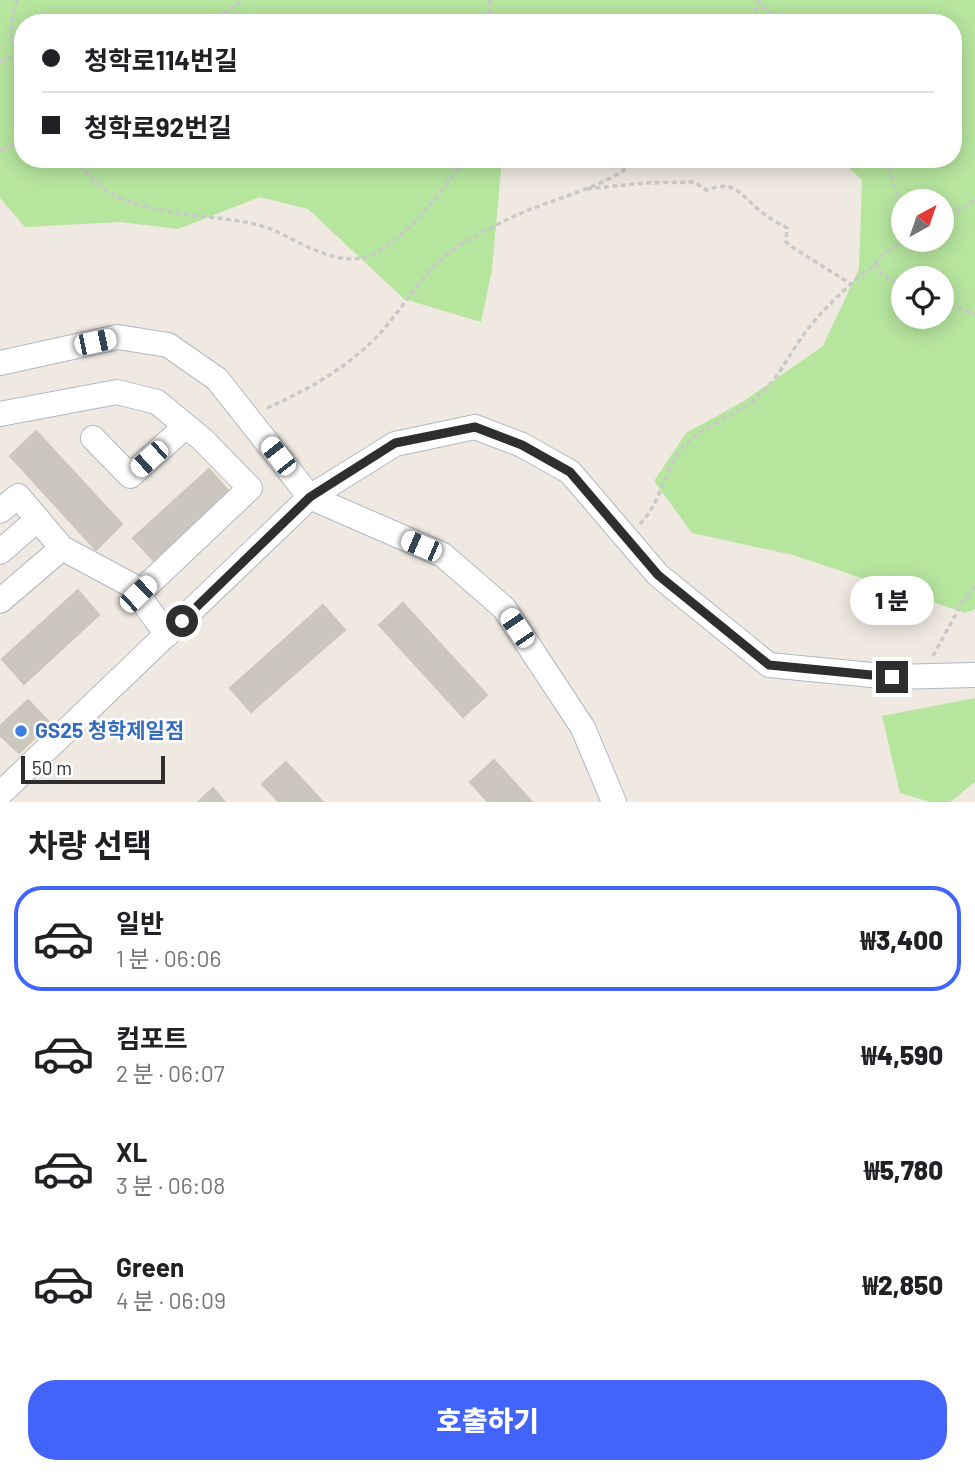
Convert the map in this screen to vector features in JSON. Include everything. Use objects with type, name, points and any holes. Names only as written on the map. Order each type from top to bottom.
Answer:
[{"type":"street","points":[[0,363],[118,337],[168,345],[217,379],[310,497],[443,555],[503,608],[583,728],[614,802]]},
{"type":"street","points":[[0,414],[117,392],[157,402],[202,439],[250,488],[138,594]]},
{"type":"street","points":[[93,438],[130,476],[186,426]]},
{"type":"street","points":[[0,793],[310,497],[395,443],[475,427],[522,445],[570,472],[658,575],[769,665],[892,677],[975,675]]},
{"type":"street","points":[[0,511],[18,496],[62,548],[131,585],[167,635]]},
{"type":"street","points":[[0,552],[38,519]]},
{"type":"street","points":[[0,601],[62,548]]},
{"type":"path","points":[[222,14],[244,0]]},
{"type":"path","points":[[756,0],[770,14]]},
{"type":"path","points":[[750,14],[760,5]]},
{"type":"path","points":[[14,15],[11,30],[14,46]]},
{"type":"path","points":[[82,168],[106,191],[127,201],[178,213],[262,226],[326,253],[352,259],[375,253],[408,228],[441,192],[457,168]]},
{"type":"path","points":[[260,411],[311,386],[356,355],[387,324],[432,267],[456,247],[528,210],[611,178],[628,168]]},
{"type":"path","points":[[889,168],[895,189]]},
{"type":"path","points":[[579,190],[644,183],[694,183],[706,190],[721,185],[732,188],[787,229],[786,242],[792,247],[851,284]]},
{"type":"path","points":[[954,214],[975,201]]},
{"type":"path","points":[[624,536],[642,522],[654,506],[673,463],[686,444],[764,392],[807,331],[851,284],[891,249]]},
{"type":"path","points":[[876,263],[878,271],[891,280]]},
{"type":"path","points":[[954,306],[975,314]]},
{"type":"path","points":[[923,676],[962,603],[975,586]]},
{"type":"green space","points":[[0,0],[975,0],[975,609],[965,613],[793,555],[692,533],[654,481],[686,433],[744,401],[823,346],[859,269],[862,180],[849,168],[962,168],[962,14],[14,14],[14,168],[501,168],[492,270],[481,322],[404,299],[308,209],[260,197],[178,229],[120,222],[25,227],[0,198]]},
{"type":"green space","points":[[975,698],[975,782],[950,802],[930,802],[900,793],[882,716]]},
{"type":"building","points":[[36,431],[122,524],[96,550],[10,456]]},
{"type":"building","points":[[209,469],[230,493],[155,562],[133,538]]},
{"type":"building","points":[[78,590],[99,615],[24,684],[2,659]]},
{"type":"building","points":[[403,603],[487,695],[463,717],[379,625]]},
{"type":"building","points":[[323,605],[345,630],[251,712],[230,688]]},
{"type":"building","name":"GS25 청학제일점","points":[[28,700],[50,723],[19,753],[0,735],[0,726]]},
{"type":"building","points":[[494,760],[532,802],[488,802],[470,782]]},
{"type":"building","points":[[286,762],[323,802],[279,802],[262,784]]},
{"type":"building","points":[[213,788],[225,802],[198,802]]},
{"type":"place","name":"GS25 청학제일점","points":[[21,731]]},
{"type":"route","points":[[182,621],[310,497],[395,443],[475,427],[522,445],[570,472],[658,575],[769,665],[892,677]]}]
